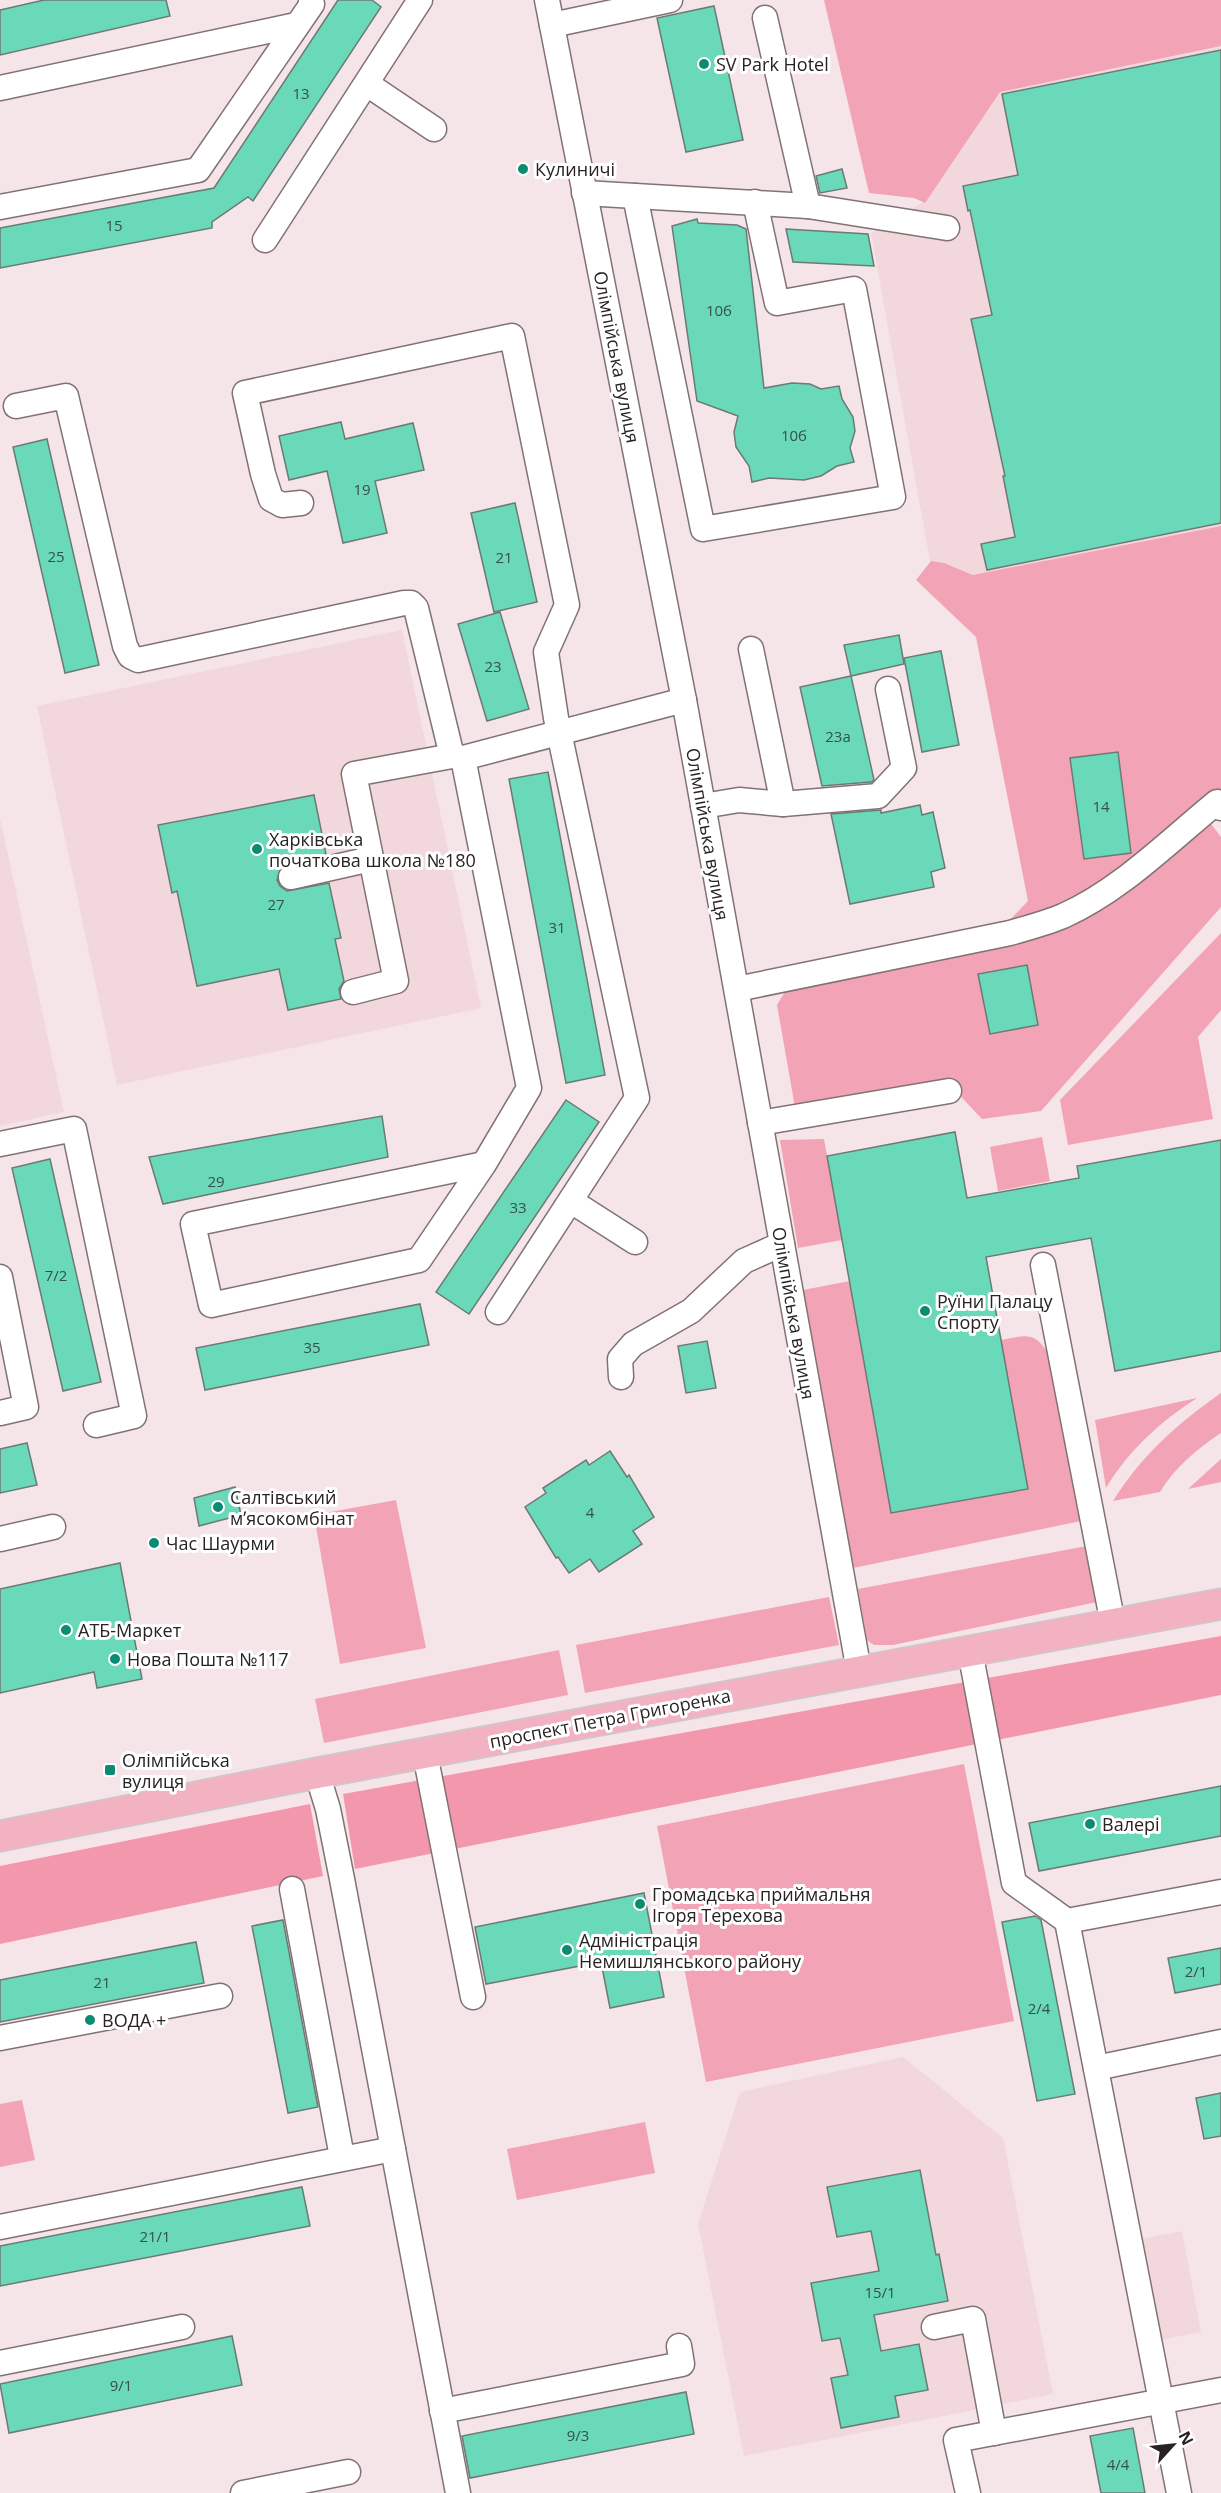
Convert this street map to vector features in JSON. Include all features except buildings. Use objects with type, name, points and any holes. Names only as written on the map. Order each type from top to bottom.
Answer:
[{"type":"main road","name":"проспект Петра Григоренка","points":[[0,1836],[317,1773],[1221,1604]]},
{"type":"street","points":[[0,207],[198,170],[312,4],[311,0]]},
{"type":"street","points":[[265,240],[420,0]]},
{"type":"street","name":"Олімпійська вулиця","points":[[548,0],[684,700],[859,1671]]},
{"type":"street","points":[[552,24],[670,0]]},
{"type":"street","points":[[765,18],[808,206]]},
{"type":"street","points":[[0,88],[296,25]]},
{"type":"street","points":[[367,84],[434,129]]},
{"type":"street","points":[[584,193],[808,206],[947,228]]},
{"type":"street","points":[[635,196],[703,529],[893,497],[854,289],[777,303],[755,202]]},
{"type":"street","points":[[301,503],[282,505],[271,499],[263,474],[245,393],[512,336],[567,605],[546,652],[558,732],[638,1098],[498,1312]]},
{"type":"street","points":[[16,406],[66,396],[125,646],[130,656],[138,660],[404,603],[411,603],[416,608],[458,757],[530,1088],[484,1164],[419,1260],[211,1305],[193,1224],[484,1164]]},
{"type":"street","points":[[751,649],[783,804]]},
{"type":"street","points":[[703,806],[739,800],[783,804],[878,796],[904,768],[888,689]]},
{"type":"street","points":[[354,992],[396,981],[354,774],[458,757],[684,700]]},
{"type":"street","points":[[737,989],[1010,933],[1043,924],[1077,909],[1116,884],[1216,802],[1221,808]]},
{"type":"street","points":[[291,877],[371,859]]},
{"type":"street","points":[[760,1123],[949,1091]]},
{"type":"street","points":[[0,1144],[74,1129],[134,1416],[96,1425]]},
{"type":"street","points":[[571,1201],[635,1242]]},
{"type":"street","points":[[621,1377],[620,1359],[633,1344],[691,1311],[744,1261],[782,1244]]},
{"type":"street","points":[[1043,1265],[1113,1624]]},
{"type":"street","points":[[0,1277],[26,1407],[0,1413]]},
{"type":"street","points":[[0,1539],[53,1527]]},
{"type":"street","points":[[970,1651],[1014,1883],[1067,1921],[1179,2493]]},
{"type":"street","points":[[425,1754],[473,1996]]},
{"type":"street","points":[[317,1773],[333,1832],[393,2149],[419,2242],[442,2411],[458,2493]]},
{"type":"street","points":[[292,1889],[342,2157]]},
{"type":"street","points":[[1067,1921],[1221,1892]]},
{"type":"street","points":[[0,2038],[220,1996]]},
{"type":"street","points":[[1096,2068],[1221,2042]]},
{"type":"street","points":[[0,2227],[342,2157],[393,2149]]},
{"type":"street","points":[[934,2327],[973,2319],[994,2433]]},
{"type":"street","points":[[0,2363],[182,2327]]},
{"type":"street","points":[[442,2411],[682,2364],[679,2346]]},
{"type":"street","points":[[968,2493],[956,2440],[1221,2390]]},
{"type":"street","points":[[243,2493],[348,2472]]},
{"type":"shaded area","points":[[824,0],[1221,0],[1221,46],[1000,92],[925,203],[914,198],[869,193]]},
{"type":"shaded area","points":[[1221,46],[1221,526],[973,575],[944,563],[930,561],[871,233],[923,202],[1000,92]]},
{"type":"shaded area","points":[[1221,526],[1221,809],[1205,816],[1221,837],[1221,907],[1041,1111],[982,1119],[952,1087],[796,1113],[777,1005],[799,968],[1008,922],[1028,901],[976,637],[916,580],[931,561],[944,563],[973,575]]},
{"type":"shaded area","name":"Харківська початкова школа №180","points":[[402,630],[481,1008],[117,1085],[37,706]]},
{"type":"shaded area","points":[[0,818],[64,1112],[0,1126]]},
{"type":"shaded area","points":[[1221,933],[1221,1010],[1198,1037],[1213,1119],[1068,1145],[1060,1100]]},
{"type":"shaded area","points":[[1042,1137],[1050,1181],[998,1191],[990,1147]]},
{"type":"shaded area","points":[[824,1139],[842,1240],[798,1248],[780,1140]]},
{"type":"shaded area","points":[[850,1281],[891,1513],[1027,1489],[1001,1340],[1028,1336],[1038,1341],[1048,1353],[1081,1521],[853,1568],[803,1290]]},
{"type":"shaded area","points":[[1221,1393],[1221,1433],[1187,1459],[1160,1492],[1113,1501],[1136,1469],[1161,1441]]},
{"type":"shaded area","points":[[1197,1398],[1146,1438],[1124,1462],[1106,1488],[1095,1420]]},
{"type":"shaded area","points":[[1221,1459],[1221,1482],[1188,1489]]},
{"type":"shaded area","points":[[396,1500],[426,1648],[340,1664],[314,1515]]},
{"type":"shaded area","points":[[1087,1546],[1097,1602],[893,1645],[874,1645],[867,1640],[858,1589]]},
{"type":"shaded area","points":[[829,1597],[839,1645],[585,1693],[576,1645]]},
{"type":"shaded area","points":[[1221,1636],[1221,1695],[355,1869],[343,1794]]},
{"type":"shaded area","points":[[559,1650],[568,1695],[324,1743],[315,1699]]},
{"type":"shaded area","points":[[964,1764],[1014,2021],[706,2082],[657,1826]]},
{"type":"shaded area","points":[[310,1804],[323,1876],[0,1944],[0,1866]]},
{"type":"shaded area","points":[[903,2057],[1003,2138],[1053,2394],[744,2456],[698,2224],[740,2092]]},
{"type":"shaded area","points":[[22,2100],[35,2160],[0,2167],[0,2104]]},
{"type":"shaded area","points":[[645,2122],[655,2173],[517,2200],[507,2149]]},
{"type":"shaded area","points":[[1182,2231],[1201,2332],[1150,2342],[1131,2241]]},
{"type":"place","name":"SV Park Hotel","points":[[704,64]]},
{"type":"place","name":"Кулиничі","points":[[523,169]]},
{"type":"place","name":"Харківська початкова школа №180","points":[[257,849]]},
{"type":"place","name":"Руїни Палацу Спорту","points":[[925,1311]]},
{"type":"place","name":"Салтівський мʼясокомбінат","points":[[218,1507]]},
{"type":"place","name":"Час Шаурми","points":[[154,1543]]},
{"type":"place","name":"АТБ-Маркет","points":[[66,1630]]},
{"type":"place","name":"Нова Пошта №117","points":[[115,1659]]},
{"type":"place","name":"Олімпійська вулиця","points":[[110,1770]]},
{"type":"place","name":"Валері","points":[[1090,1824]]},
{"type":"place","name":"Громадська приймальня Ігоря Терехова","points":[[640,1904]]},
{"type":"place","name":"Адміністрація Немишлянського району","points":[[567,1950]]},
{"type":"place","name":"ВОДА +","points":[[90,2020]]}]
